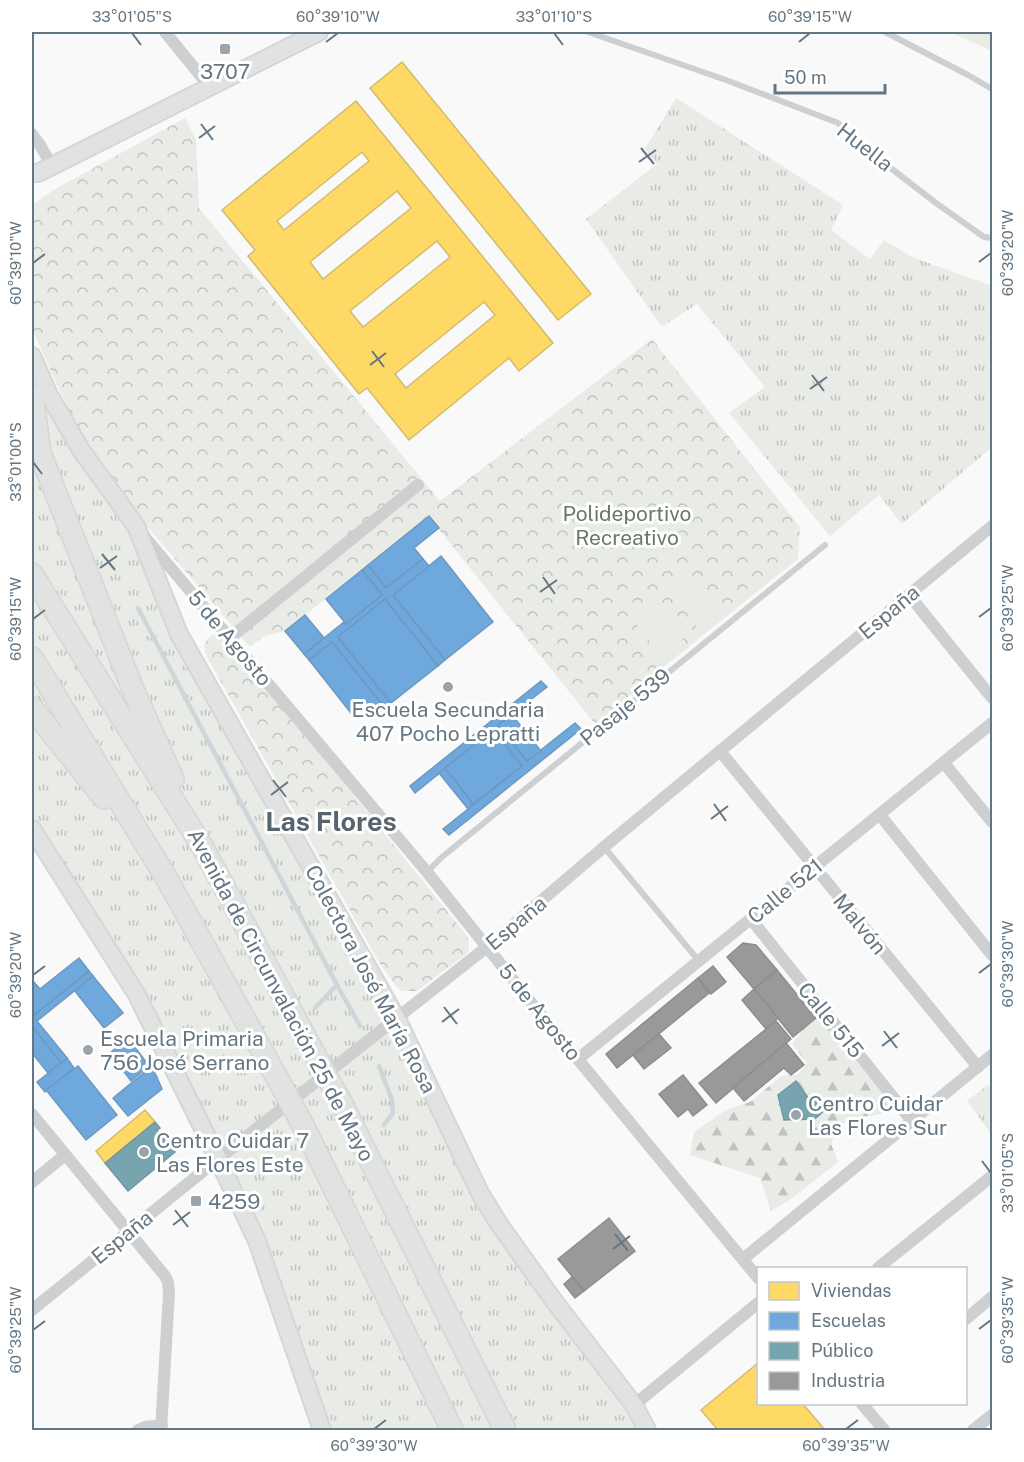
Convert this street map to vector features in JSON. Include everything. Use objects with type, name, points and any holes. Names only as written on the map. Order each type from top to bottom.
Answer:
[{"type":"highway","points":[[32,396],[40,453],[134,692],[202,846]]},
{"type":"highway","name":"Avenida de Circunvalación 25 de Mayo","points":[[32,574],[202,846],[342,1104],[505,1431]]},
{"type":"highway","name":"Avenida de Circunvalación 25 de Mayo","points":[[32,658],[167,879],[305,1130],[452,1431]]},
{"type":"highway","points":[[32,708],[167,879]]},
{"type":"main road","points":[[38,173],[319,32]]},
{"type":"main road","name":"Colectora José María Rosa","points":[[32,356],[49,395],[81,450],[136,526],[179,634],[397,1019],[480,1193],[554,1301],[634,1405],[647,1431]]},
{"type":"main road","points":[[32,829],[137,995],[218,1159],[257,1241],[322,1431]]},
{"type":"street","points":[[165,32],[209,86]]},
{"type":"street","points":[[32,134],[40,145],[38,173]]},
{"type":"street","points":[[230,638],[418,485]]},
{"type":"street","name":"5 de Agosto","points":[[136,526],[427,872],[757,1276]]},
{"type":"street","name":"España","points":[[32,1310],[218,1159],[487,947],[604,847],[993,526]]},
{"type":"street","points":[[909,595],[993,698]]},
{"type":"street","name":"Calle 521","points":[[578,1059],[993,723]]},
{"type":"street","name":"Malvón","points":[[720,752],[978,1067]]},
{"type":"street","points":[[944,763],[993,822]]},
{"type":"street","points":[[880,814],[993,955]]},
{"type":"street","name":"Calle 515","points":[[751,919],[912,1121]]},
{"type":"street","points":[[743,1259],[993,1055]]},
{"type":"street","points":[[32,1114],[168,1282],[162,1428],[145,1427],[138,1431]]},
{"type":"street","points":[[32,1182],[65,1155]]},
{"type":"street","points":[[880,1267],[993,1176]]},
{"type":"street","points":[[967,1317],[993,1297]]},
{"type":"street","points":[[634,1405],[757,1305]]},
{"type":"street","points":[[863,1405],[884,1431]]},
{"type":"street","points":[[973,1431],[993,1415]]},
{"type":"lane","name":"Huella","points":[[588,32],[726,80],[838,123],[875,156],[936,203],[984,237],[993,238]]},
{"type":"lane","points":[[885,32],[993,89]]},
{"type":"lane","name":"Pasaje 539","points":[[427,872],[442,857],[825,545]]},
{"type":"lane","points":[[604,847],[699,961]]},
{"type":"green space","points":[[951,32],[992,32],[992,51]]},
{"type":"green space","points":[[676,98],[843,205],[831,230],[870,259],[884,240],[912,257],[992,286],[992,447],[902,524],[879,495],[830,536],[729,413],[765,387],[697,304],[662,327],[586,219],[657,164],[645,149]]},
{"type":"green space","name":"Polideportivo Recreativo","points":[[185,118],[196,139],[199,208],[440,501],[652,339],[800,527],[798,559],[667,664],[596,725],[429,517],[285,631],[264,636],[250,647],[129,505],[92,454],[75,425],[32,329],[32,205],[57,188]]},
{"type":"green space","points":[[32,356],[110,491],[179,634],[397,1019],[480,1193],[647,1430],[322,1430],[257,1241],[137,995],[32,829]]},
{"type":"green space","points":[[691,575],[725,617],[703,634],[670,592]]},
{"type":"green space","points":[[655,603],[689,647],[667,664],[633,620]]},
{"type":"green space","points":[[215,634],[221,636],[260,679],[468,937],[469,951],[417,991],[402,991],[380,964],[207,657],[205,644]]},
{"type":"green space","points":[[820,1016],[896,1111],[863,1117],[839,1125],[831,1144],[838,1162],[791,1199],[771,1211],[760,1178],[690,1155],[694,1132],[726,1110],[750,1102],[781,1076],[797,1075],[807,1063],[792,1044],[806,1026]]},
{"type":"green space","points":[[988,1085],[992,1092],[992,1135],[967,1101]]},
{"type":"building: Viviendas","points":[[402,62],[591,294],[558,320],[370,88]]},
{"type":"building: Viviendas","points":[[356,101],[553,343],[519,371],[509,358],[409,440],[367,388],[359,394],[248,256],[255,250],[222,210]],"holes":[[[362,152],[369,161],[284,230],[277,221]],[[397,191],[411,208],[323,279],[310,262]],[[437,241],[450,257],[363,327],[350,311]],[[484,302],[495,315],[406,388],[395,374]]]},
{"type":"building: Viviendas","points":[[145,1110],[155,1122],[105,1163],[96,1151]]},
{"type":"building: Viviendas","points":[[757,1364],[757,1405],[804,1405],[825,1430],[718,1430],[701,1410]]},
{"type":"building: Escuelas","points":[[429,516],[439,528],[414,548],[423,559],[386,588],[368,565]]},
{"type":"building: Escuelas","points":[[441,556],[493,622],[445,660],[393,595]]},
{"type":"building: Escuelas","points":[[423,559],[429,566],[393,595],[445,660],[438,666],[385,599],[338,637],[391,703],[385,708],[332,642],[309,660],[304,654],[382,595],[362,570],[368,565],[386,588]]},
{"type":"building: Escuelas","points":[[362,570],[382,595],[346,624],[326,599]]},
{"type":"building: Escuelas","points":[[385,599],[438,666],[391,703],[338,637]]},
{"type":"building: Escuelas","points":[[305,615],[324,638],[304,654],[285,631]]},
{"type":"building: Escuelas","points":[[332,642],[385,708],[373,718],[365,708],[354,717],[309,660]]},
{"type":"building: Escuelas","points":[[541,681],[547,687],[498,725],[527,761],[575,723],[581,729],[449,835],[443,829],[522,766],[493,730],[415,793],[410,786]]},
{"type":"building: Escuelas","points":[[512,715],[541,751],[527,761],[498,725]]},
{"type":"building: Escuelas","points":[[493,730],[522,766],[473,804],[445,768]]},
{"type":"building: Escuelas","points":[[445,768],[473,804],[468,809],[439,773]]},
{"type":"building: Escuelas","points":[[79,958],[89,971],[32,1017],[32,980],[40,989]]},
{"type":"building: Escuelas","points":[[89,971],[93,976],[37,1021],[67,1058],[61,1063],[32,1026],[32,1017]]},
{"type":"building: Escuelas","points":[[93,976],[123,1013],[104,1028],[75,991]]},
{"type":"building: Escuelas","points":[[32,1026],[61,1063],[48,1073],[32,1053]]},
{"type":"building: Escuelas","points":[[128,1038],[149,1066],[131,1081],[110,1053]]},
{"type":"building: Escuelas","points":[[67,1058],[74,1068],[45,1092],[37,1082]]},
{"type":"building: Escuelas","points":[[78,1066],[117,1115],[86,1140],[46,1090]]},
{"type":"building: Escuelas","points":[[152,1066],[162,1089],[128,1116],[113,1098]]},
{"type":"building: Público","points":[[796,1081],[812,1103],[816,1100],[824,1111],[810,1123],[807,1119],[784,1120],[778,1095]]},
{"type":"building: Público","points":[[155,1122],[160,1128],[157,1130],[175,1152],[128,1191],[105,1163]]},
{"type":"building: Industria","points":[[743,943],[756,945],[777,970],[754,989],[727,957]]},
{"type":"building: Industria","points":[[713,966],[726,982],[711,994],[698,978]]},
{"type":"building: Industria","points":[[777,970],[816,1018],[793,1037],[754,989]]},
{"type":"building: Industria","points":[[698,978],[709,993],[617,1068],[606,1054]]},
{"type":"building: Industria","points":[[754,989],[778,1018],[766,1029],[742,1000]]},
{"type":"building: Industria","points":[[776,1021],[791,1039],[716,1103],[699,1083]]},
{"type":"building: Industria","points":[[659,1034],[671,1048],[644,1069],[633,1055]]},
{"type":"building: Industria","points":[[786,1043],[804,1065],[791,1075],[784,1068],[744,1101],[733,1088]]},
{"type":"building: Industria","points":[[683,1075],[707,1105],[693,1116],[688,1109],[678,1117],[659,1094]]},
{"type":"building: Industria","points":[[609,1218],[635,1251],[584,1291],[558,1259]]},
{"type":"building: Industria","points":[[572,1277],[584,1291],[575,1298],[564,1284]]},
{"type":"waterway","points":[[138,608],[360,1026]]},
{"type":"waterway","points":[[315,1008],[337,985]]},
{"type":"waterway","points":[[379,1066],[392,1100],[393,1113],[384,1125]]},
{"type":"place","name":"3707","points":[[225,49]]},
{"type":"place","name":"Escuela Secundaria 407 Pocho Lepratti","points":[[448,687]]},
{"type":"place","name":"Escuela Primaria 756 José Serrano","points":[[88,1050]]},
{"type":"place","name":"Centro Cuidar Las Flores Sur","points":[[796,1115]]},
{"type":"place","name":"Centro Cuidar 7 Las Flores Este","points":[[144,1152]]},
{"type":"place","name":"4259","points":[[196,1201]]},
{"type":"district","name":"Las Flores","points":[[331,821]]}]
